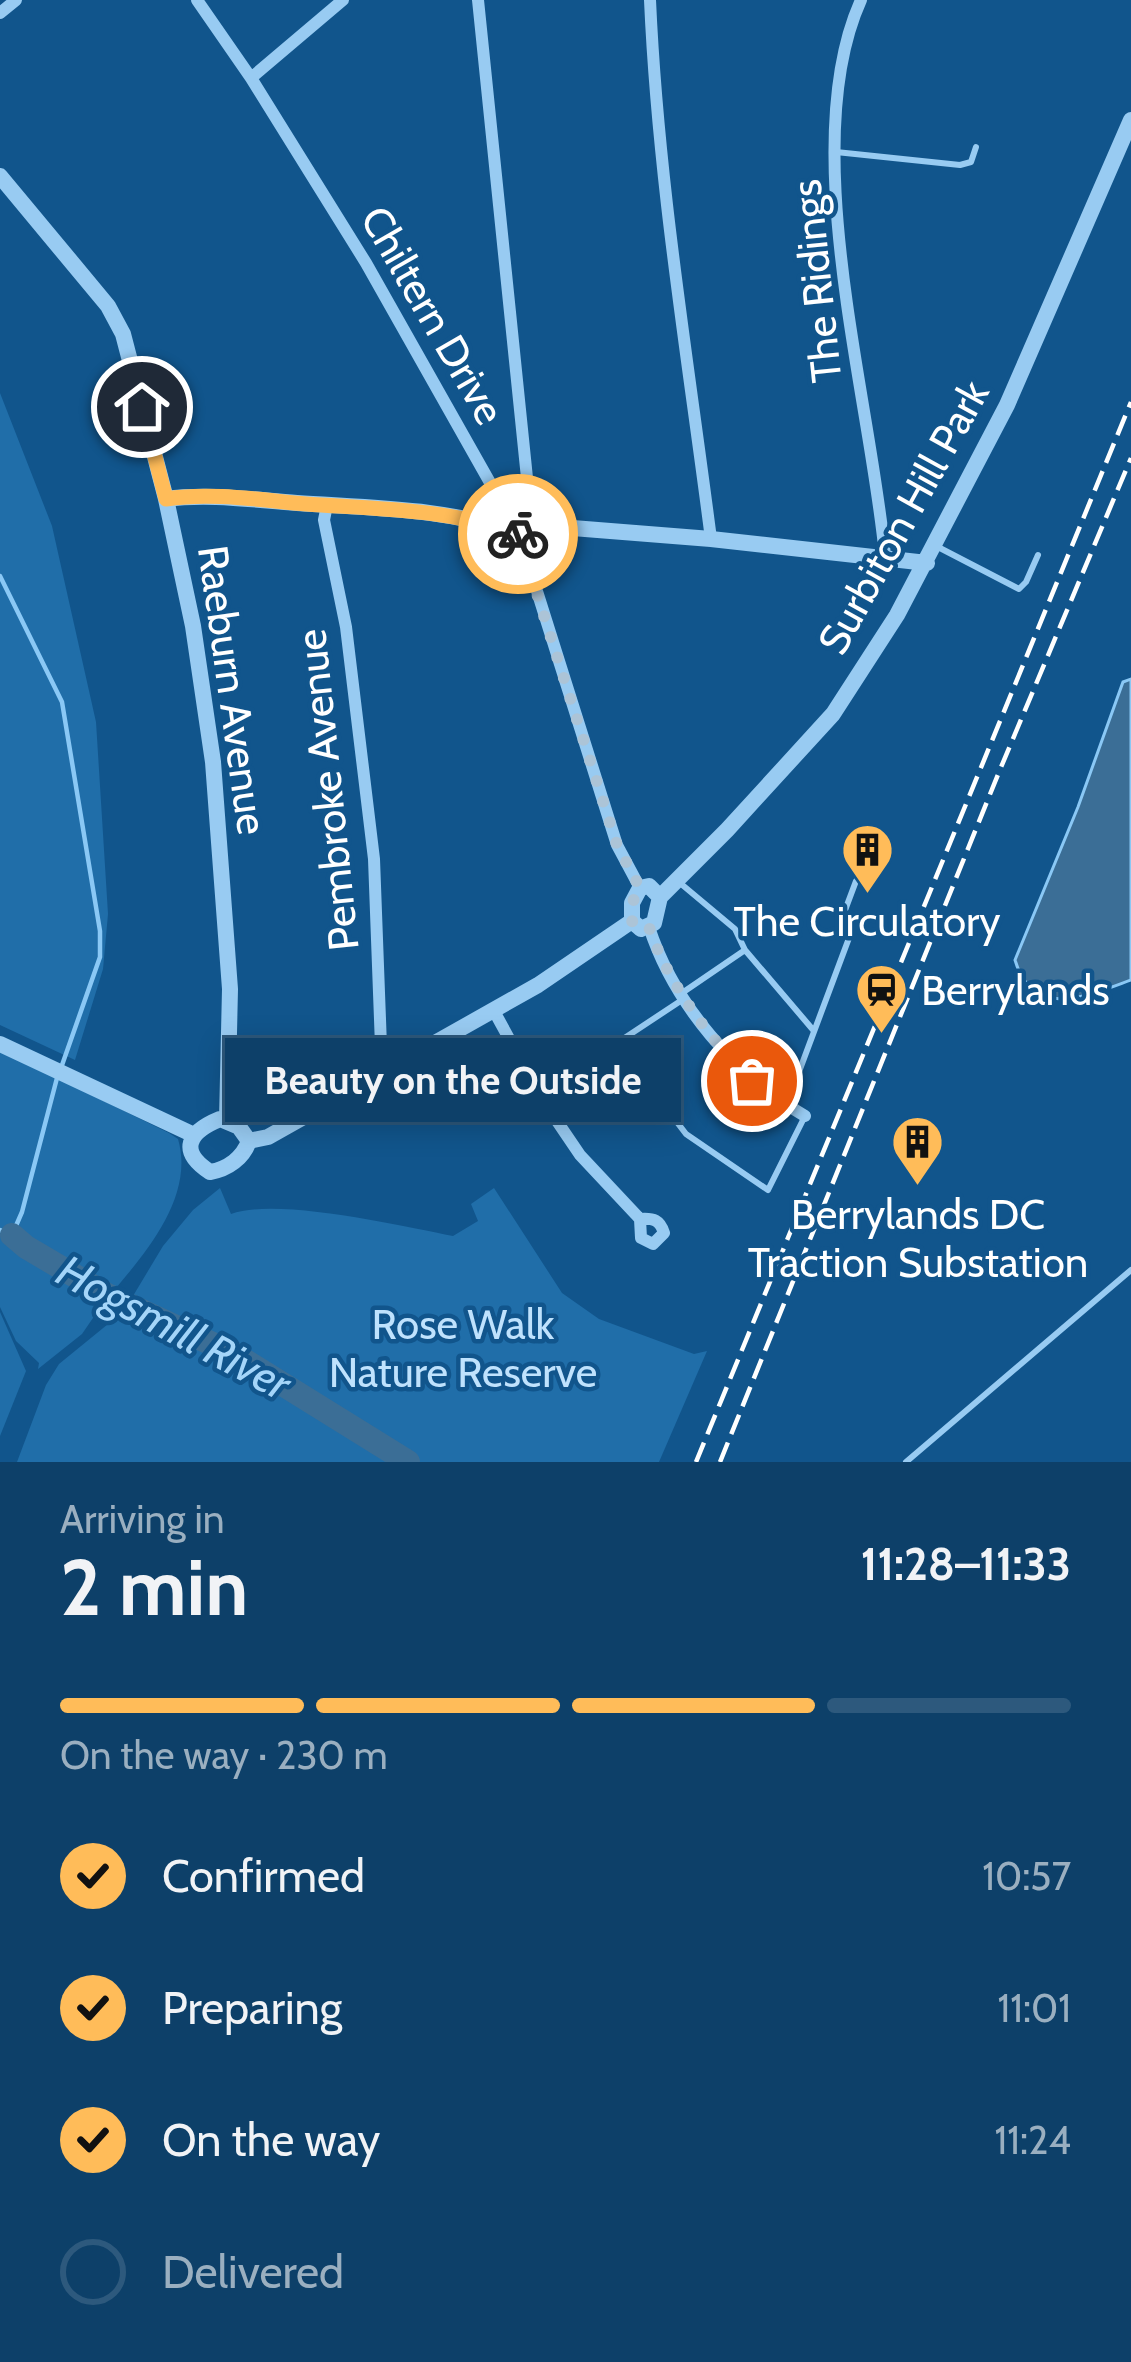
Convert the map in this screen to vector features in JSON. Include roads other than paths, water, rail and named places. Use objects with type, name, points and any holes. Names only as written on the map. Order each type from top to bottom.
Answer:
[{"type":"street","points":[[0,13],[16,0]]},
{"type":"street","name":"Chiltern Drive","points":[[197,0],[366,263],[519,534],[617,845],[640,888]]},
{"type":"street","points":[[251,78],[343,0]]},
{"type":"street","points":[[478,0],[531,517],[519,534]]},
{"type":"street","points":[[650,0],[653,73],[676,286],[712,538]]},
{"type":"street","name":"The Ridings","points":[[861,0],[841,64],[836,152],[849,306],[885,556]]},
{"type":"street","name":"Surbiton Hill Park","points":[[641,924],[658,918],[660,897],[833,714],[872,657],[936,546],[1053,306],[1131,120]]},
{"type":"street","name":"Raeburn Avenue","points":[[0,176],[108,306],[131,362],[166,499],[193,626],[215,783],[230,989],[227,1120]]},
{"type":"street","points":[[166,499],[190,496],[327,505],[488,522],[519,534],[536,526],[712,538],[926,563]]},
{"type":"street","name":"Pembroke Avenue","points":[[327,505],[324,520],[346,628],[374,859],[381,1046],[391,1068]]},
{"type":"street","points":[[660,897],[653,887],[640,888],[632,903],[684,995],[726,1054],[752,1081],[805,1116]]},
{"type":"street","points":[[249,1141],[268,1136],[494,1011],[641,924]]},
{"type":"street","points":[[494,1011],[542,1099],[580,1155],[640,1219]]},
{"type":"street","points":[[0,1043],[194,1135]]},
{"type":"street","points":[[227,1120],[239,1126],[249,1141],[245,1152],[228,1166],[210,1172],[189,1148],[194,1135],[208,1124],[227,1120]]},
{"type":"lane","points":[[836,152],[960,164],[971,162],[976,147]]},
{"type":"lane","points":[[936,546],[1018,589],[1038,555]]},
{"type":"lane","points":[[677,880],[735,929],[745,950],[814,1031]]},
{"type":"lane","points":[[787,1103],[849,938],[841,921],[856,881]]},
{"type":"lane","points":[[745,950],[617,1043],[686,1134],[768,1190],[805,1116]]},
{"type":"lane","points":[[906,1462],[1131,1270]]},
{"type":"waterway","points":[[0,576],[62,702],[100,931],[100,957],[61,1068]]},
{"type":"waterway","points":[[0,1230],[12,1235],[22,1212],[57,1078]]},
{"type":"waterway","name":"Hogsmill River","points":[[12,1235],[109,1296],[234,1354],[408,1462]]},
{"type":"railway","points":[[696,1462],[1131,402]]},
{"type":"railway","points":[[720,1462],[1131,458]]},
{"type":"place","name":"The Circulatory","points":[[867,895]]},
{"type":"place","name":"Berrylands","points":[[882,1036]]},
{"type":"place","name":"Beauty on the Outside","points":[[752,1081]]},
{"type":"place","name":"Berrylands DC Traction Substation","points":[[918,1188]]},
{"type":"park label","name":"Rose Walk Nature Reserve","points":[[463,1348]]}]
